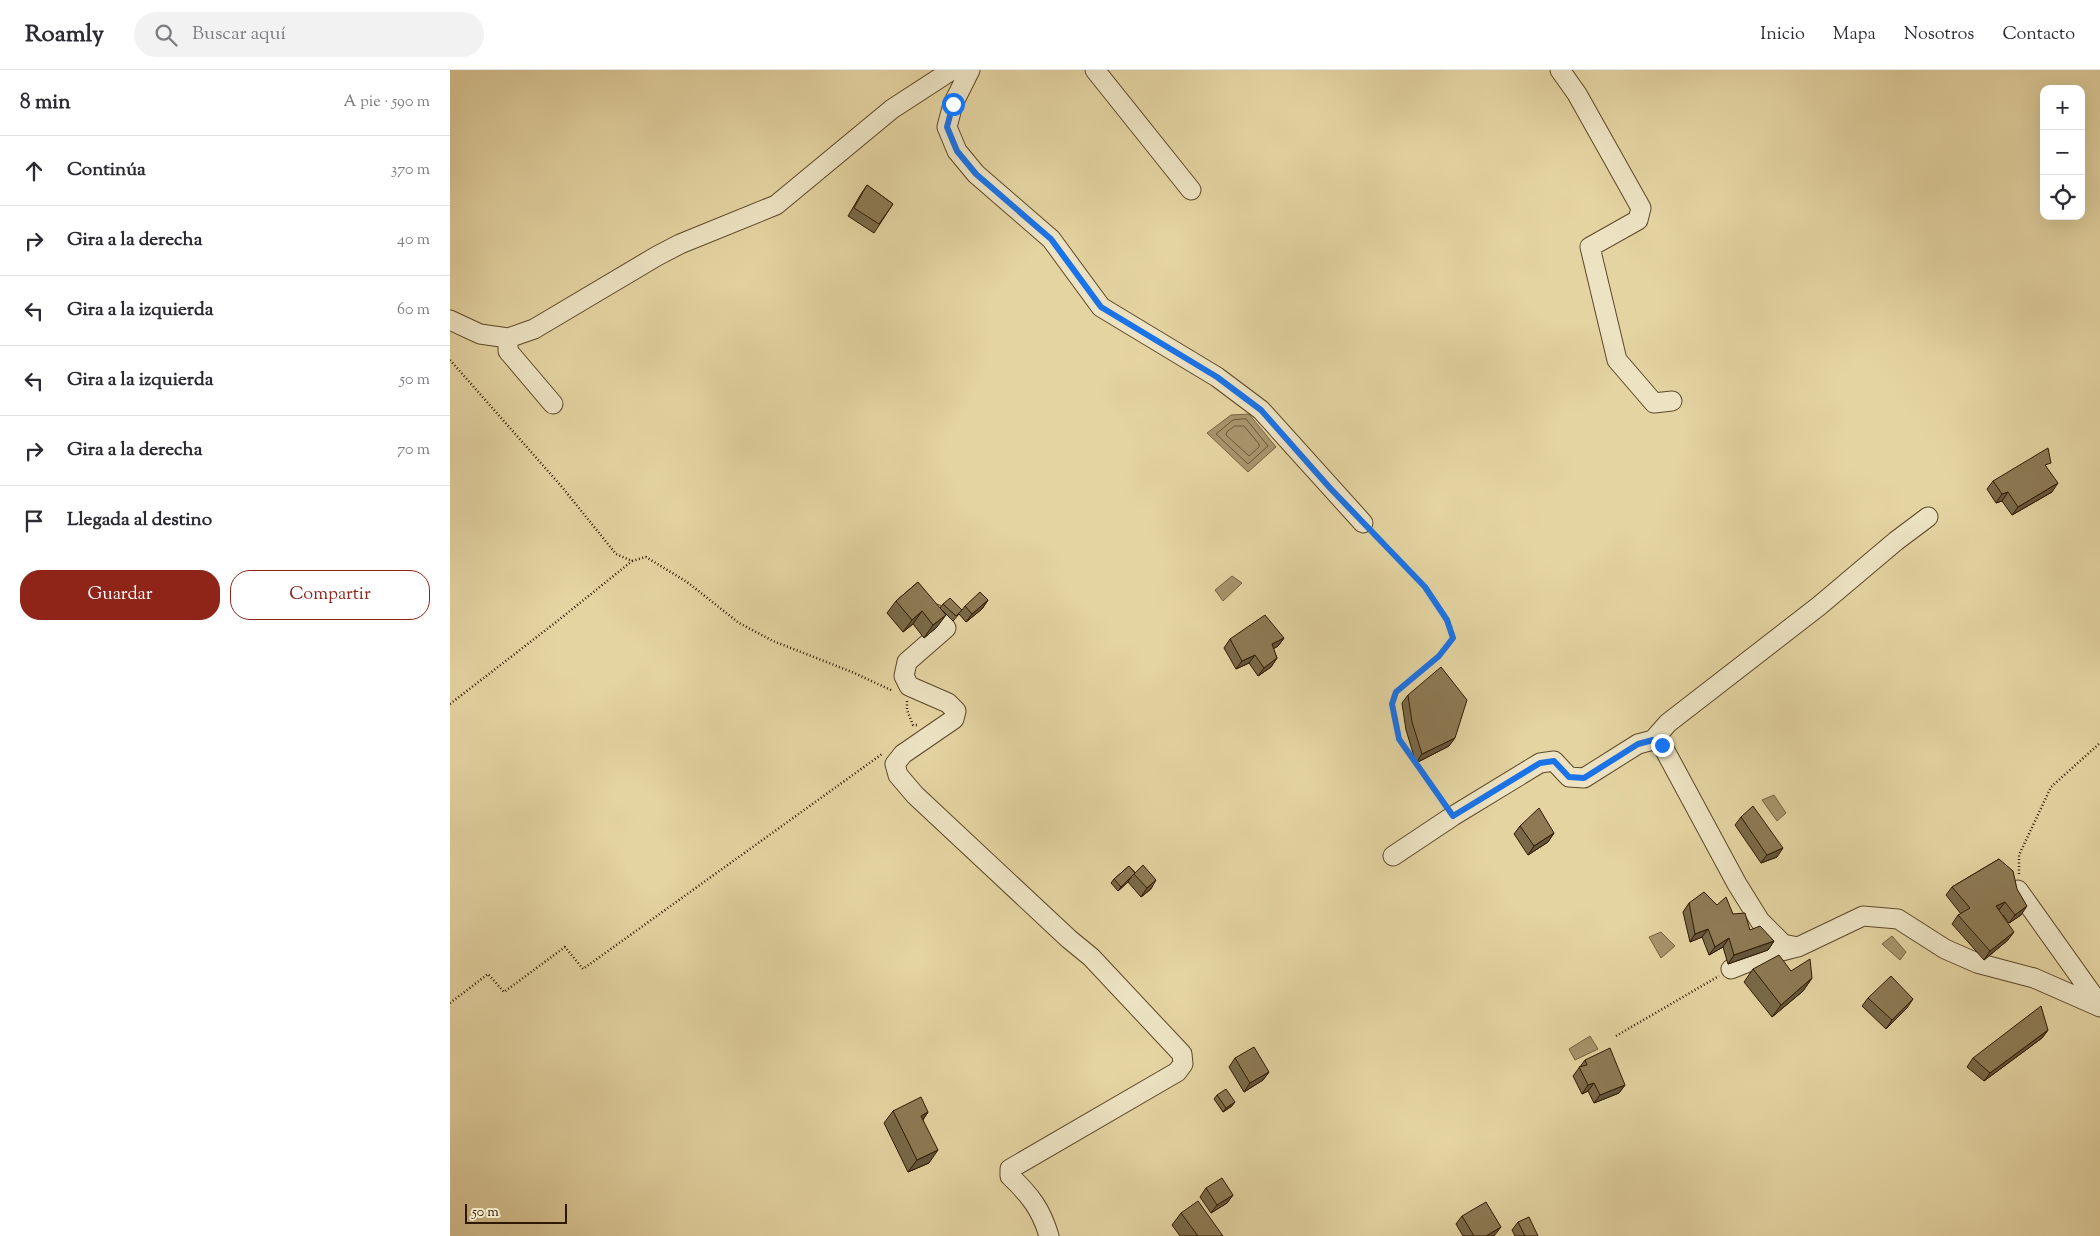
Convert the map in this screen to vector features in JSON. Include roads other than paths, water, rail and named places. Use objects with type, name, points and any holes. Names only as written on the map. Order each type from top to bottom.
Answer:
[{"type":"street","points":[[450,320],[480,334],[508,338],[534,329],[680,244],[776,205],[892,109],[952,70]]},
{"type":"street","points":[[970,70],[953,104],[947,127],[957,151],[976,174],[1051,239],[1101,307],[1217,377],[1261,410],[1363,523]]},
{"type":"street","points":[[1095,70],[1191,190]]},
{"type":"street","points":[[1560,70],[1577,94],[1641,208],[1638,220],[1590,247],[1617,360],[1654,403],[1672,401]]},
{"type":"street","points":[[508,338],[508,351],[553,404]]},
{"type":"street","points":[[1393,856],[1453,816],[1540,763],[1554,761],[1569,777],[1584,778],[1638,744],[1653,740],[1668,723],[1819,606],[1896,540],[1928,517]]},
{"type":"street","points":[[935,614],[946,628],[908,662],[904,676],[904,692],[948,702],[956,711],[954,719],[903,754],[895,764],[898,775],[915,795],[1069,939],[1091,957],[1182,1054],[1184,1064],[1177,1072],[1010,1169],[1010,1176],[1031,1196],[1044,1219],[1049,1236]]},
{"type":"street","points":[[1653,740],[1662,745],[1737,884],[1760,921],[1783,944],[1798,947]]},
{"type":"street","points":[[2018,890],[2100,1006]]},
{"type":"street","points":[[1731,969],[1763,956],[1798,947],[1863,916],[1898,919],[1946,949],[1977,963],[2034,978],[2100,1006]]},
{"type":"water","points":[[1249,414],[1276,447],[1248,472],[1207,433],[1231,415]]},
{"type":"water","points":[[1232,576],[1242,583],[1223,601],[1215,590]]},
{"type":"water","points":[[1774,795],[1786,813],[1777,821],[1762,800]]},
{"type":"water","points":[[1661,932],[1675,946],[1661,958],[1649,937]]},
{"type":"water","points":[[1892,936],[1906,952],[1900,960],[1882,944]]},
{"type":"water","points":[[1590,1036],[1598,1049],[1575,1060],[1569,1049]]}]
